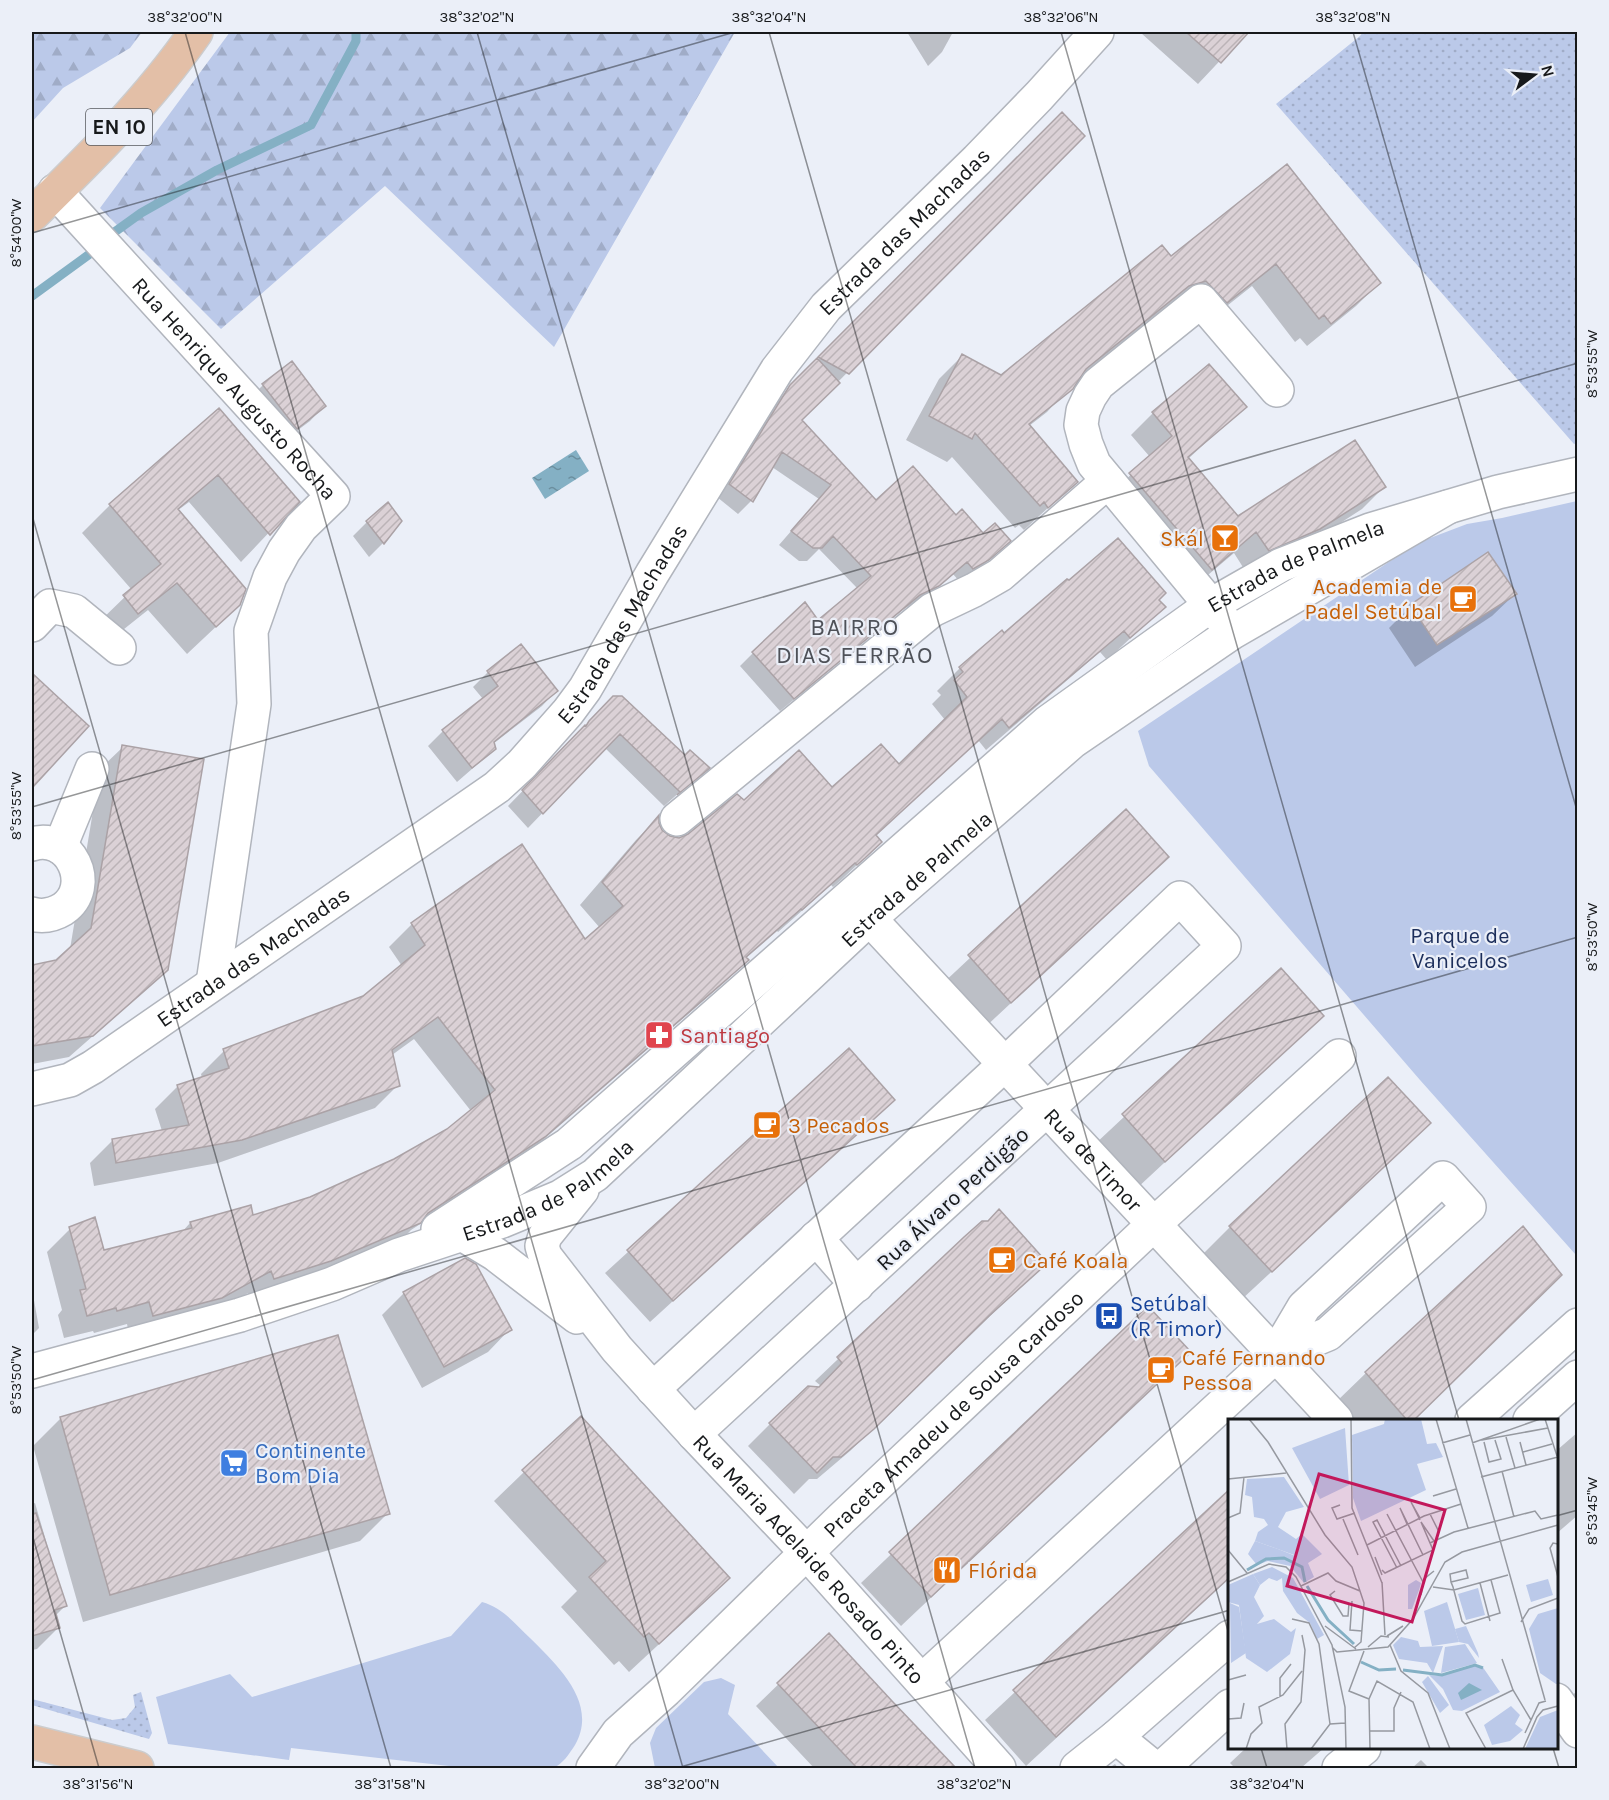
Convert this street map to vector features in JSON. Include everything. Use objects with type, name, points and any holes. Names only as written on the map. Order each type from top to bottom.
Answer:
[{"type":"main road","name":"EN 10","points":[[32,214],[104,143],[153,90],[196,32]]},
{"type":"main road","points":[[32,1742],[137,1768]]},
{"type":"street","name":"Estrada das Machadas","points":[[32,1089],[70,1080],[93,1067],[497,787],[522,764],[585,689],[652,574],[777,370],[825,307],[977,160],[1040,96],[1097,32]]},
{"type":"street","name":"Rua Henrique Augusto Rocha","points":[[55,191],[333,496],[301,527],[284,551],[270,577],[251,631],[254,704],[213,983]]},
{"type":"street","points":[[1233,632],[1095,464],[1081,425],[1083,411],[1098,384],[1201,301],[1277,390]]},
{"type":"street","name":"Estrada de Palmela","points":[[32,1371],[240,1316],[332,1284],[399,1255],[502,1221],[560,1197],[595,1175],[1048,722],[1211,605],[1281,565],[1370,530],[1498,492],[1578,474]]},
{"type":"street","points":[[677,819],[932,610],[1000,575],[1108,481]]},
{"type":"street","name":"Estrada de Palmela","points":[[399,1255],[569,1144],[860,908],[1072,742],[1233,632],[1448,507]]},
{"type":"street","points":[[32,625],[50,606],[74,611],[119,648]]},
{"type":"street","points":[[36,916],[58,912],[74,897],[78,886],[75,864],[69,854],[46,845],[92,769]]},
{"type":"street","name":"Rua Álvaro Perdigão","points":[[694,1434],[1224,946],[1180,898],[1005,1064]]},
{"type":"street","name":"Rua de Timor","points":[[860,908],[1335,1419]]},
{"type":"street","name":"Praceta Amadeu de Sousa Cardoso","points":[[593,1768],[618,1733],[806,1552],[1154,1224],[1339,1056]]},
{"type":"street","points":[[653,1389],[1005,1064]]},
{"type":"street","name":"Rua Maria Adelaide Rosado Pinto","points":[[595,1175],[544,1236],[542,1246],[545,1256],[616,1349],[806,1552],[999,1768]]},
{"type":"street","points":[[922,1681],[1275,1356],[1304,1307],[1443,1178],[1469,1207],[1328,1334],[1275,1356]]},
{"type":"street","name":"Rua Maria Adelaide Rosado Pinto","points":[[462,1234],[495,1254],[616,1349]]},
{"type":"street","name":"Rua Álvaro Perdigão","points":[[816,1238],[857,1285]]},
{"type":"street","points":[[1473,1419],[1578,1325]]},
{"type":"street","points":[[1531,1419],[1578,1377]]},
{"type":"street","points":[[1077,1768],[1116,1737],[1228,1639]]},
{"type":"street","points":[[1558,1701],[1578,1731]]},
{"type":"street","points":[[1162,1768],[1228,1708]]},
{"type":"street","points":[[618,1733],[625,1768]]},
{"type":"street","points":[[1116,1737],[1154,1768]]},
{"type":"street","points":[[1340,1768],[1363,1749]]},
{"type":"green space","points":[[32,32],[142,32],[130,48],[63,88],[32,122]]},
{"type":"green space","points":[[230,32],[735,32],[554,347],[385,186],[221,329],[100,208]]},
{"type":"green space","points":[[1363,32],[1577,32],[1577,443],[1574,444],[1276,104]]},
{"type":"green space","name":"Parque de Vanicelos","points":[[1577,501],[1576,1255],[1420,1080],[1149,766],[1138,731],[1417,543],[1467,524]],"holes":[[[1488,552],[1516,594],[1437,645],[1410,605]]]},
{"type":"green space","points":[[482,1602],[502,1612],[552,1660],[572,1686],[578,1700],[582,1714],[581,1729],[568,1755],[553,1768],[449,1768],[449,1766],[291,1748],[289,1760],[168,1744],[156,1697],[230,1674],[252,1697],[451,1636]]},
{"type":"green space","points":[[721,1678],[735,1685],[728,1714],[779,1768],[655,1768],[650,1743],[656,1728],[704,1682]]},
{"type":"green space","points":[[141,1692],[152,1733],[149,1739],[32,1705],[32,1699],[112,1720],[126,1718],[135,1707],[133,1695]]},
{"type":"water","points":[[576,450],[589,471],[545,499],[532,478]]},
{"type":"building","points":[[1186,32],[1249,32],[1221,63]]},
{"type":"building","points":[[1062,112],[1085,136],[849,374],[818,357]]},
{"type":"building","points":[[1287,164],[1381,283],[1331,324],[1324,315],[1319,319],[1276,264],[1227,303],[1206,281],[1189,286],[1086,369],[1073,389],[1029,424],[1078,482],[1048,508],[1044,502],[1040,506],[975,433],[972,439],[929,416],[962,354],[1001,375],[1162,245],[1171,256]]},
{"type":"building","points":[[817,358],[840,383],[802,420],[876,500],[913,466],[956,515],[962,509],[983,533],[995,523],[1011,541],[989,560],[973,569],[967,562],[939,586],[920,595],[794,699],[752,652],[805,602],[818,620],[871,576],[833,536],[822,548],[813,548],[791,531],[831,485],[782,452],[753,502],[729,484],[790,385]]},
{"type":"building","points":[[292,361],[326,406],[297,429],[262,384]]},
{"type":"building","points":[[1209,364],[1247,407],[1188,457],[1238,516],[1355,440],[1386,487],[1320,529],[1269,551],[1256,532],[1212,570],[1129,473],[1172,436],[1152,412]]},
{"type":"building","points":[[219,408],[300,502],[270,535],[218,475],[178,509],[246,589],[240,605],[216,627],[177,583],[138,614],[123,595],[161,564],[109,504]]},
{"type":"building","points":[[388,502],[402,521],[384,544],[366,521]]},
{"type":"building","points":[[1118,538],[1166,593],[1159,600],[1166,607],[1130,638],[1124,631],[1009,728],[1002,719],[876,835],[882,842],[865,858],[857,865],[855,863],[801,909],[746,957],[749,960],[545,1137],[428,1213],[421,1223],[331,1261],[274,1279],[271,1271],[222,1298],[153,1316],[149,1302],[87,1316],[80,1290],[86,1289],[69,1227],[95,1217],[104,1250],[192,1228],[190,1222],[251,1205],[253,1215],[310,1197],[394,1159],[447,1129],[495,1090],[438,1017],[392,1050],[400,1086],[242,1140],[116,1163],[112,1139],[189,1125],[177,1085],[229,1068],[223,1049],[363,996],[425,945],[411,923],[522,844],[585,939],[623,906],[602,882],[659,815],[662,830],[670,836],[679,838],[688,834],[737,794],[744,800],[799,750],[832,787],[881,744],[899,764],[967,697],[954,680],[963,672],[959,667],[1002,630],[1004,633]]},
{"type":"building","name":"Academia de Padel Setúbal","points":[[1488,552],[1517,594],[1437,645],[1410,605]]},
{"type":"building","points":[[521,644],[558,691],[494,742],[496,749],[472,768],[442,730],[498,686],[487,671]]},
{"type":"building","points":[[32,673],[89,726],[32,788]]},
{"type":"building","points":[[613,696],[622,696],[685,755],[690,750],[710,768],[677,795],[680,792],[620,734],[543,814],[522,790]]},
{"type":"building","points":[[122,745],[204,759],[168,970],[93,1036],[32,1046],[32,965],[56,960],[91,928]]},
{"type":"building","points":[[1126,809],[1169,857],[1011,1003],[968,955]]},
{"type":"building","points":[[1281,968],[1324,1016],[1165,1162],[1122,1114]]},
{"type":"building","points":[[849,1048],[895,1100],[673,1301],[627,1250]]},
{"type":"building","points":[[1388,1077],[1431,1123],[1272,1272],[1229,1226]]},
{"type":"building","points":[[999,1209],[1044,1259],[1038,1265],[1041,1269],[989,1316],[874,1429],[841,1457],[833,1457],[817,1473],[769,1423],[808,1386],[819,1387],[842,1363],[837,1357],[964,1237],[982,1221],[988,1221]]},
{"type":"building","points":[[1523,1226],[1562,1275],[1415,1419],[1406,1419],[1365,1372]]},
{"type":"building","points":[[465,1258],[476,1264],[512,1330],[444,1367],[403,1292]]},
{"type":"building","points":[[1148,1306],[1191,1352],[931,1597],[889,1552]]},
{"type":"building","name":"Continente Bom Dia","points":[[338,1335],[390,1514],[110,1595],[60,1417]]},
{"type":"building","points":[[581,1416],[730,1578],[659,1644],[649,1633],[644,1637],[589,1577],[606,1561],[522,1470]]},
{"type":"building","points":[[1228,1491],[1228,1579],[1056,1737],[1013,1690]]},
{"type":"building","points":[[36,1513],[67,1606],[55,1610],[60,1628],[32,1636],[32,1514]]},
{"type":"building","points":[[829,1633],[956,1768],[857,1768],[777,1683]]},
{"type":"waterway","points":[[109,236],[141,213],[217,170],[311,125],[356,41],[356,32]]},
{"type":"waterway","points":[[32,296],[91,253]]},
{"type":"place","name":"Skál","points":[[1225,538]]},
{"type":"place","name":"Academia de Padel Setúbal","points":[[1463,599]]},
{"type":"place","name":"Santiago","points":[[659,1035]]},
{"type":"place","name":"3 Pecados","points":[[767,1125]]},
{"type":"place","name":"Café Koala","points":[[1002,1260]]},
{"type":"place","name":"Setúbal (R Timor)","points":[[1109,1316]]},
{"type":"place","name":"Café Fernando Pessoa","points":[[1161,1370]]},
{"type":"place","name":"Continente Bom Dia","points":[[234,1463]]},
{"type":"place","name":"Flórida","points":[[947,1570]]},
{"type":"district","name":"BAIRRO DIAS FERRÃO","points":[[855,641]]}]
